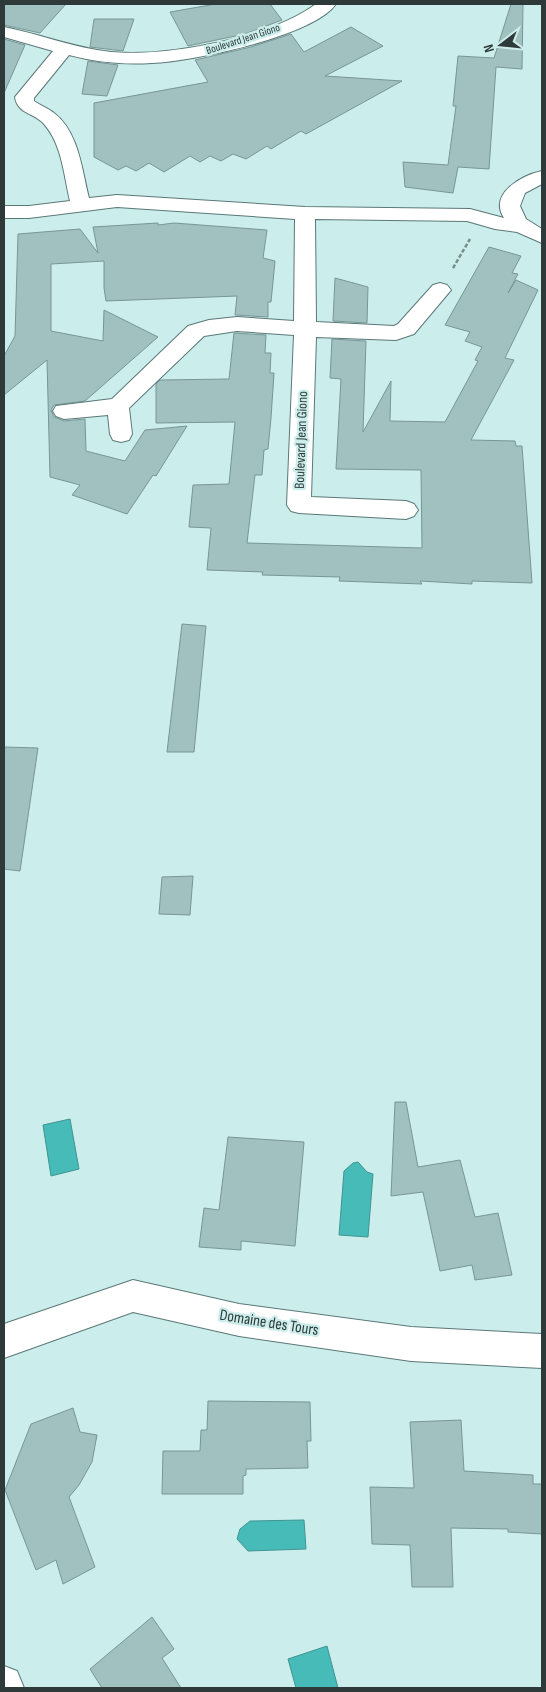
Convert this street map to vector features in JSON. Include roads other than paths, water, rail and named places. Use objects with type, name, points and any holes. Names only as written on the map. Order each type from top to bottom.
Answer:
[{"type":"street","name":"Boulevard Jean Giono","points":[[4,32],[89,54],[153,58],[194,54],[226,46],[305,18],[327,4]]},
{"type":"street","points":[[65,48],[24,97],[25,103],[31,110],[49,117],[65,140],[81,205]]},
{"type":"street","points":[[542,177],[518,187],[510,200],[509,207],[513,217],[521,226],[542,237]]},
{"type":"street","points":[[470,215],[482,208],[510,200]]},
{"type":"street","points":[[4,212],[29,212],[117,201],[305,213],[470,215],[500,225],[521,226]]},
{"type":"street","name":"Boulevard Jean Giono","points":[[305,213],[305,329],[299,504],[406,510]]},
{"type":"street","points":[[64,411],[118,406],[196,331],[211,325],[277,326],[396,333],[406,329],[440,290]]},
{"type":"street","points":[[118,406],[121,434]]},
{"type":"street","name":"Domaine des Tours","points":[[4,1341],[133,1296],[239,1320],[412,1344],[542,1351]]},
{"type":"street","points":[[4,1684],[5,1688]]},
{"type":"water","points":[[70,1119],[79,1169],[51,1176],[43,1125]]},
{"type":"water","points":[[358,1162],[367,1172],[373,1174],[368,1237],[339,1235],[344,1171],[353,1163]]},
{"type":"water","points":[[304,1520],[306,1549],[248,1551],[237,1539],[240,1529],[250,1521]]},
{"type":"water","points":[[327,1646],[338,1688],[296,1688],[288,1659]]}]
